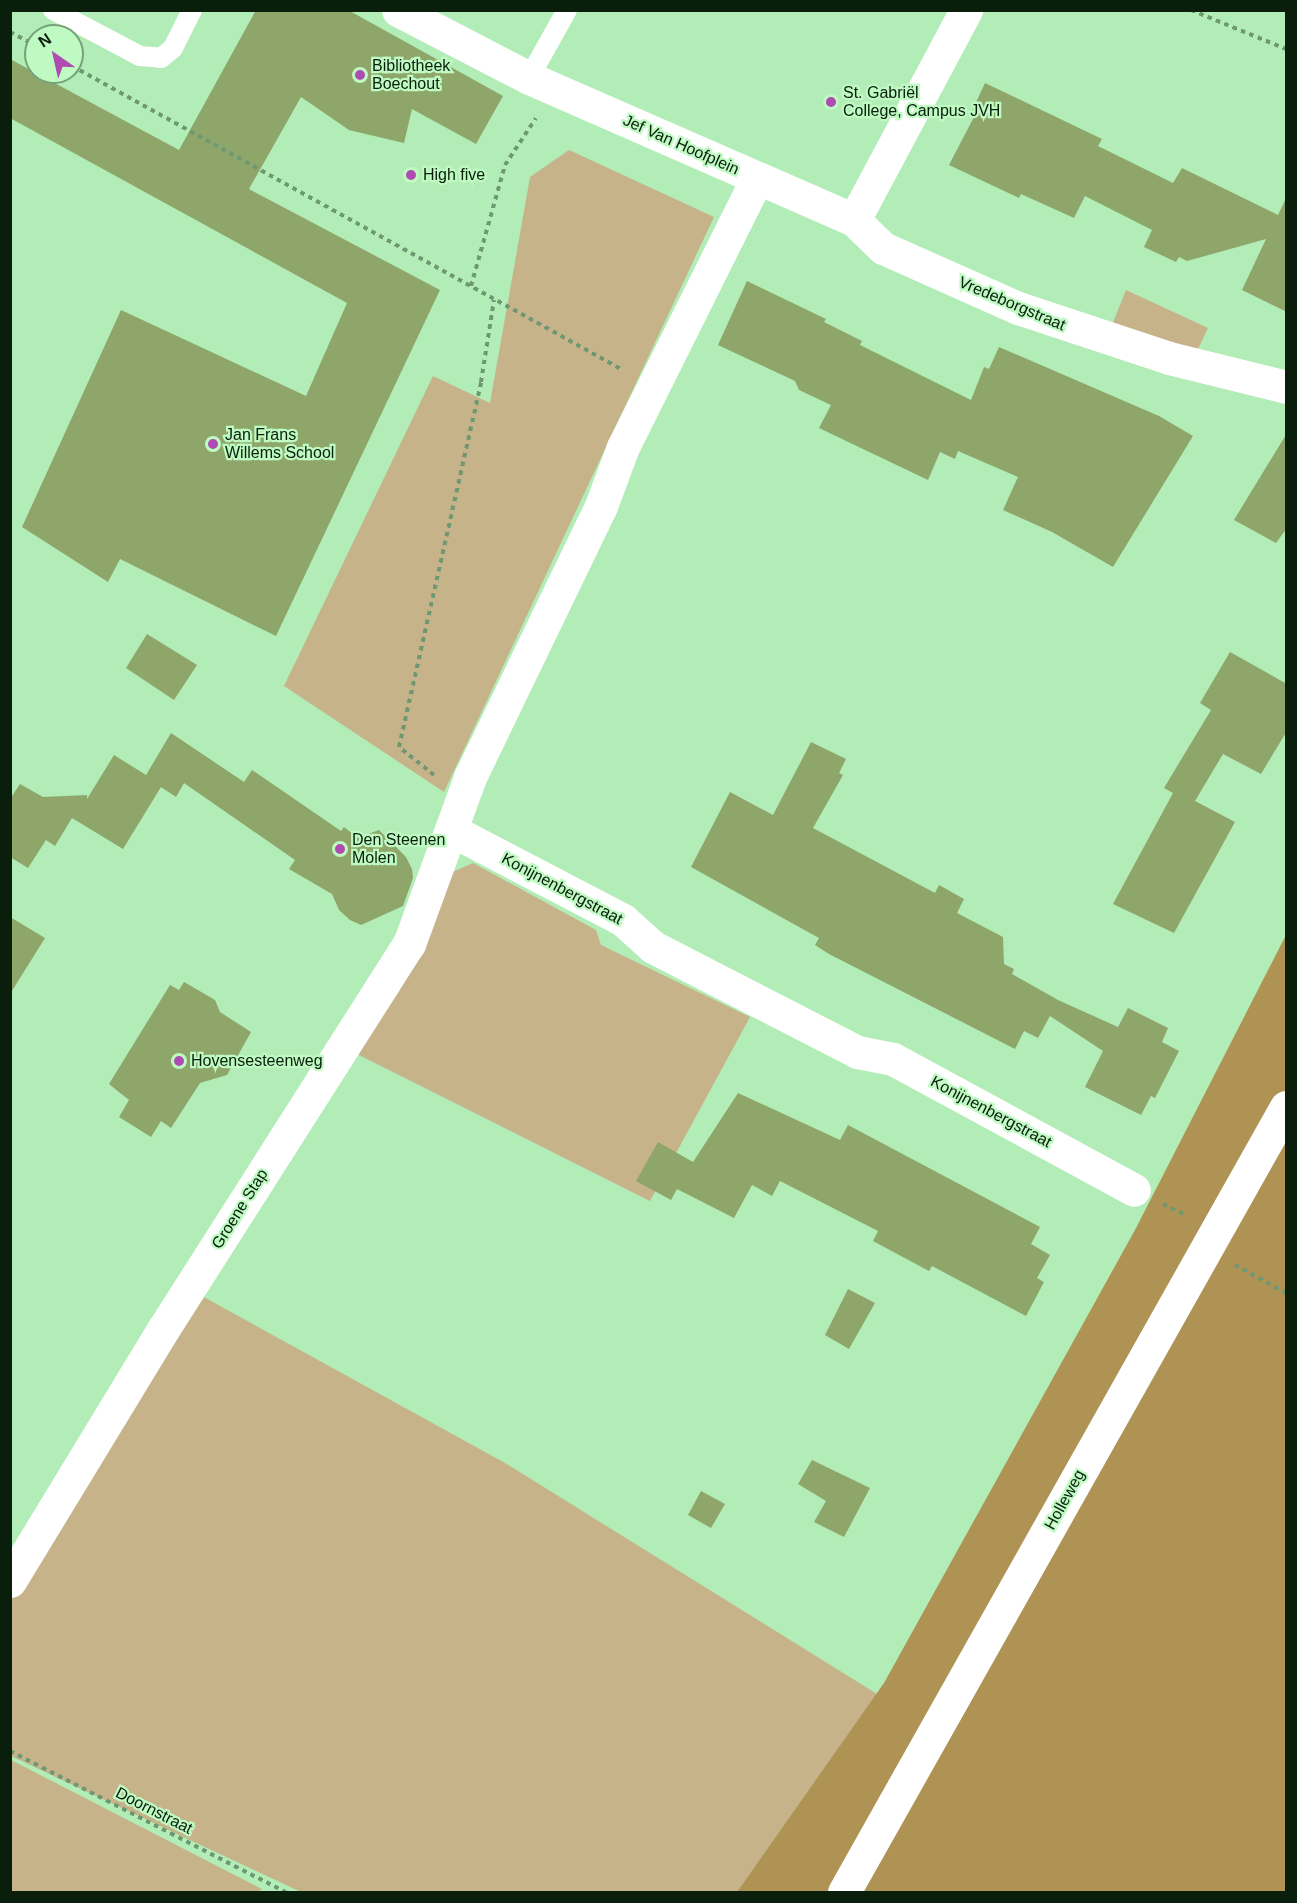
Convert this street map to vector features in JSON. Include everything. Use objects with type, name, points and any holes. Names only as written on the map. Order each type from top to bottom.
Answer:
[{"type":"street","points":[[854,220],[966,10]]},
{"type":"street","name":"Jef Van Hoofplein","points":[[410,13],[542,84],[756,180],[653,387]]},
{"type":"street","name":"Vredeborgstraat","points":[[756,180],[854,220],[883,248],[1018,308],[1169,358],[1287,387]]},
{"type":"street","points":[[451,830],[462,797],[653,387]]},
{"type":"street","name":"Konijnenbergstraat","points":[[451,830],[623,920],[653,947],[857,1052],[893,1059],[1134,1190]]},
{"type":"street","name":"Groene Stap","points":[[10,1581],[165,1328],[409,944],[451,830]]},
{"type":"street","name":"Holleweg","points":[[844,1893],[1287,1107]]},
{"type":"lane","points":[[53,10],[140,56],[161,58],[173,48],[192,10]]},
{"type":"lane","points":[[542,84],[567,10]]},
{"type":"path","points":[[1191,10],[1287,50]]},
{"type":"path","points":[[10,32],[24,40]]},
{"type":"path","points":[[84,73],[653,387]]},
{"type":"path","points":[[471,286],[505,165],[542,84]]},
{"type":"path","points":[[462,797],[399,747],[480,389],[494,300]]},
{"type":"path","points":[[1134,1190],[1211,1239],[1287,1293]]},
{"type":"path","name":"Doornstraat","points":[[10,1751],[286,1893]]},
{"type":"shaded area","points":[[569,150],[714,217],[444,792],[284,686],[433,376],[490,403],[530,177]]},
{"type":"shaded area","points":[[1126,290],[1208,328],[1196,353],[1112,325]]},
{"type":"shaded area","points":[[473,863],[596,930],[601,945],[750,1017],[650,1201],[355,1053],[398,993],[426,939],[450,873]]},
{"type":"shaded area","points":[[1286,935],[1286,1892],[737,1892],[884,1683],[1135,1230]]},
{"type":"shaded area","points":[[202,1296],[505,1463],[877,1694],[737,1892],[301,1892],[11,1756],[11,1580]]},
{"type":"shaded area","points":[[11,1760],[262,1889],[258,1892],[11,1892]]},
{"type":"building","name":"Jan Frans Willems School","points":[[256,10],[348,10],[503,96],[476,144],[412,109],[404,143],[349,130],[301,97],[249,189],[440,290],[276,636],[120,559],[108,582],[22,527],[121,310],[306,396],[347,303],[10,118],[10,59],[24,67],[24,84],[56,84],[179,150]]},
{"type":"building","points":[[985,83],[1102,139],[1098,146],[1173,183],[1182,168],[1278,215],[1287,196],[1287,312],[1242,290],[1266,239],[1187,261],[1179,257],[1176,262],[1144,247],[1152,230],[1085,196],[1074,218],[1021,194],[1019,198],[949,165],[975,115],[971,113]]},
{"type":"building","points":[[747,281],[826,319],[824,322],[862,341],[860,345],[971,400],[984,367],[989,369],[999,347],[1159,416],[1193,436],[1113,567],[1052,532],[1003,510],[1018,477],[958,451],[955,459],[940,452],[928,480],[819,428],[831,405],[799,390],[795,381],[718,345]]},
{"type":"building","points":[[1287,433],[1287,528],[1276,543],[1234,520]]},
{"type":"building","points":[[147,634],[197,665],[174,700],[126,668]]},
{"type":"building","points":[[1230,652],[1287,684],[1287,731],[1261,774],[1223,754],[1195,801],[1235,822],[1174,933],[1113,904],[1173,793],[1164,788],[1211,710],[1200,703]]},
{"type":"building","points":[[171,733],[244,782],[252,770],[341,831],[344,827],[358,838],[379,830],[406,857],[412,869],[413,878],[403,906],[361,925],[350,920],[339,910],[332,894],[289,869],[295,860],[184,783],[176,797],[161,787],[123,849],[72,818],[55,846],[46,840],[28,868],[10,857],[10,799],[20,784],[43,797],[87,795],[87,799],[114,755],[146,775]]},
{"type":"building","points":[[811,742],[846,759],[839,773],[843,775],[813,828],[935,893],[939,885],[964,899],[957,913],[1003,937],[1004,964],[1014,969],[1012,974],[1058,1000],[1118,1027],[1128,1008],[1168,1028],[1162,1042],[1179,1051],[1155,1098],[1151,1096],[1141,1115],[1085,1087],[1103,1051],[1050,1016],[1038,1038],[1024,1031],[1015,1049],[829,954],[815,945],[819,938],[691,867],[730,792],[773,815]]},
{"type":"building","points":[[10,917],[45,938],[10,994]]},
{"type":"building","name":"Hovensesteenweg","points":[[184,982],[215,1000],[220,1012],[251,1032],[227,1075],[200,1083],[171,1128],[161,1121],[151,1137],[119,1117],[129,1100],[109,1084],[170,985],[179,990]]},
{"type":"building","points":[[738,1093],[840,1140],[848,1125],[1040,1227],[1031,1244],[1050,1255],[1037,1278],[1044,1282],[1026,1316],[932,1266],[929,1271],[873,1241],[878,1231],[780,1181],[772,1196],[752,1185],[734,1218],[677,1189],[671,1200],[636,1181],[658,1142],[693,1162]]},
{"type":"building","points":[[848,1289],[875,1303],[849,1349],[825,1335]]},
{"type":"building","points":[[812,1460],[870,1488],[844,1537],[814,1522],[826,1501],[798,1484]]},
{"type":"building","points":[[701,1491],[725,1504],[711,1528],[688,1515]]},
{"type":"place","name":"Bibliotheek Boechout","points":[[360,75]]},
{"type":"place","name":"St. Gabriël College, Campus JVH","points":[[831,102]]},
{"type":"place","name":"High five","points":[[411,175]]},
{"type":"place","name":"Jan Frans Willems School","points":[[213,444]]},
{"type":"place","name":"Den Steenen Molen","points":[[340,849]]},
{"type":"place","name":"Hovensesteenweg","points":[[179,1061]]}]
